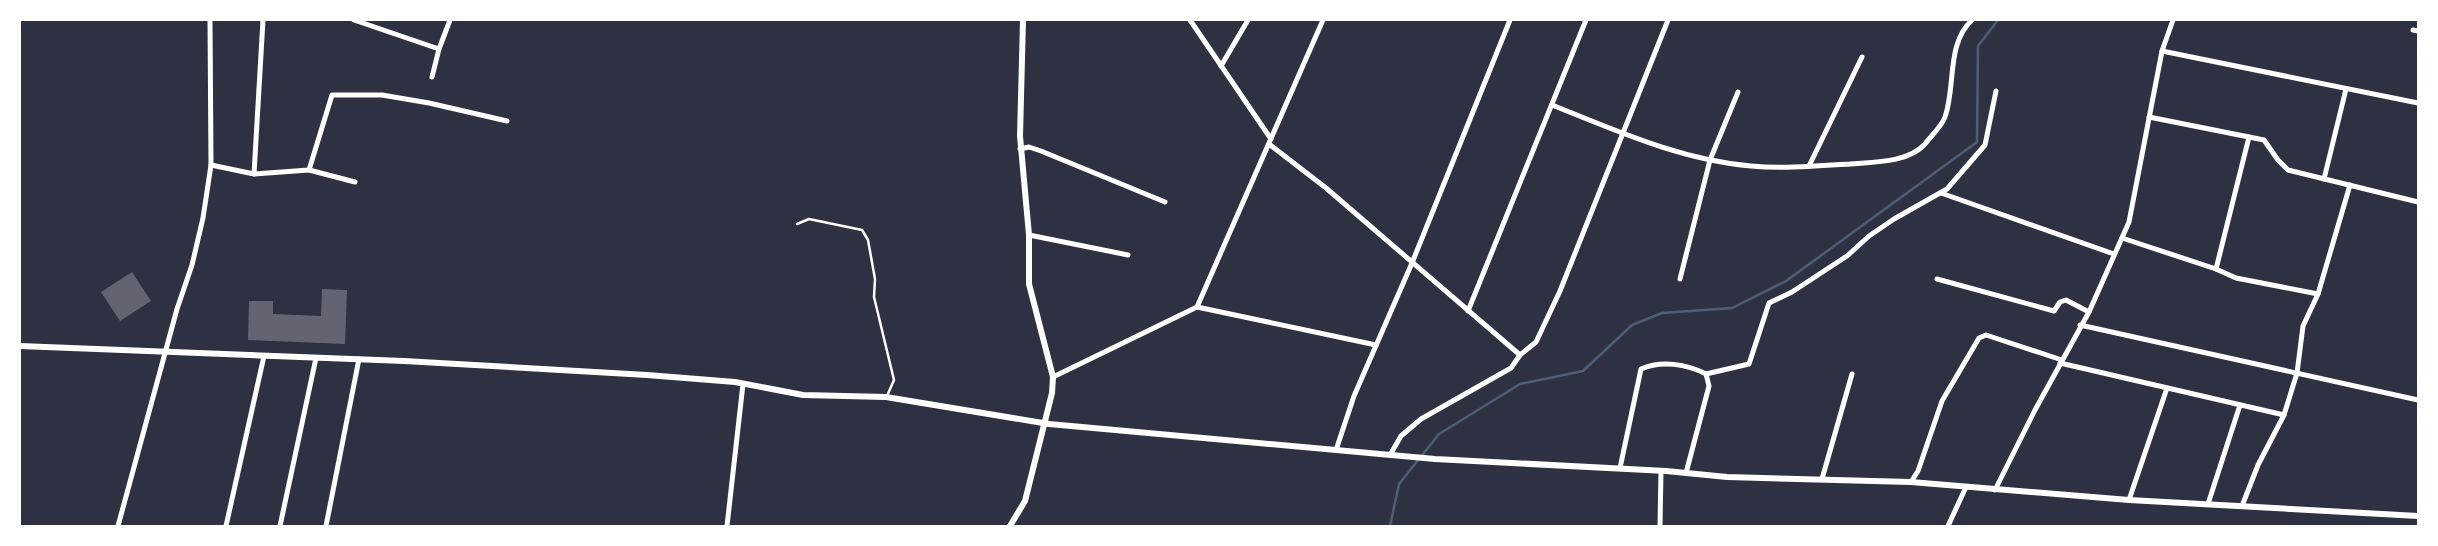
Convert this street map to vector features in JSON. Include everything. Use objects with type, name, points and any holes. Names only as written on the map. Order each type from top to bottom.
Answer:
[{"type":"street","points":[[118,526],[165,352],[192,265],[211,165],[210,20]]},
{"type":"street","points":[[254,174],[263,20]]},
{"type":"street","points":[[354,20],[439,49]]},
{"type":"street","points":[[432,77],[439,49],[450,20]]},
{"type":"street","points":[[1010,526],[1025,501],[1053,376],[1029,284],[1029,236],[1020,149],[1020,63],[1023,20]]},
{"type":"street","points":[[1190,20],[1270,141],[1520,355]]},
{"type":"street","points":[[1221,66],[1248,20]]},
{"type":"street","points":[[1197,307],[1323,20]]},
{"type":"street","points":[[1336,450],[1354,396],[1412,263],[1510,20]]},
{"type":"street","points":[[1468,311],[1586,20]]},
{"type":"street","points":[[1390,455],[1402,436],[1420,419],[1511,368],[1520,355],[1536,342],[1560,291],[1668,20]]},
{"type":"street","points":[[1552,105],[1622,133],[1689,156],[1710,160],[1752,166],[1809,166],[1902,158],[1923,146],[1945,119],[1951,96],[1957,44],[1966,26],[1972,20]]},
{"type":"street","points":[[1995,490],[2080,325],[2089,312],[2129,222],[2143,160],[2162,51],[2173,20]]},
{"type":"street","points":[[2162,51],[2418,104]]},
{"type":"street","points":[[1809,166],[1862,58]]},
{"type":"street","points":[[2324,179],[2346,89]]},
{"type":"street","points":[[1620,468],[1641,369],[1651,365],[1670,364],[1694,368],[1706,374],[1749,364],[1769,303],[1792,292],[1847,256],[1869,236],[1894,219],[1941,193],[1985,145],[1996,91]]},
{"type":"street","points":[[1680,279],[1710,160],[1738,92]]},
{"type":"street","points":[[309,170],[332,95],[382,95],[430,103],[507,121]]},
{"type":"street","points":[[2149,117],[2264,140],[2278,160],[2288,170],[2418,202]]},
{"type":"street","points":[[2216,269],[2249,137]]},
{"type":"street","points":[[1020,149],[1029,147],[1040,150],[1165,202]]},
{"type":"street","points":[[211,165],[254,174],[309,170],[355,182]]},
{"type":"street","points":[[2242,506],[2258,466],[2284,415],[2297,373],[2303,326],[2318,294],[2350,186]]},
{"type":"street","points":[[1941,193],[2114,254]]},
{"type":"street","points":[[1029,236],[1128,255]]},
{"type":"street","points":[[2122,238],[2216,269],[2236,278],[2318,294]]},
{"type":"street","points":[[1937,279],[2054,311],[2060,302],[2066,300],[2089,312]]},
{"type":"street","points":[[1053,376],[1197,307],[1376,345]]},
{"type":"street","points":[[2080,325],[2418,400]]},
{"type":"street","points":[[1911,482],[1918,471],[1942,401],[1979,338],[1986,335],[2061,361],[2166,388],[2284,415]]},
{"type":"street","points":[[20,346],[359,359],[648,375],[744,384],[803,395],[886,397],[1044,423],[1390,455],[1661,470],[1727,477],[1911,482],[2129,500],[2418,516]]},
{"type":"street","points":[[226,526],[264,356]]},
{"type":"street","points":[[280,526],[316,358]]},
{"type":"street","points":[[326,526],[359,359]]},
{"type":"street","points":[[1686,473],[1709,386],[1706,374]]},
{"type":"street","points":[[1822,479],[1852,374]]},
{"type":"street","points":[[727,526],[744,384]]},
{"type":"street","points":[[2129,500],[2166,388]]},
{"type":"street","points":[[2208,504],[2240,405]]},
{"type":"street","points":[[1660,526],[1661,470]]},
{"type":"street","points":[[1948,526],[1966,487]]},
{"type":"lane","points":[[797,224],[809,219],[862,230],[868,240],[876,279],[874,297],[894,380],[886,397]]},
{"type":"building","points":[[132,272],[151,301],[120,321],[101,292]]},
{"type":"building","points":[[322,289],[347,290],[345,344],[248,340],[249,301],[273,301],[273,314],[321,316]]},
{"type":"waterway","points":[[1390,526],[1399,484],[1439,434],[1520,384],[1583,371],[1632,325],[1662,313],[1732,308],[1786,281],[1977,142],[1978,46],[1998,20]]}]
